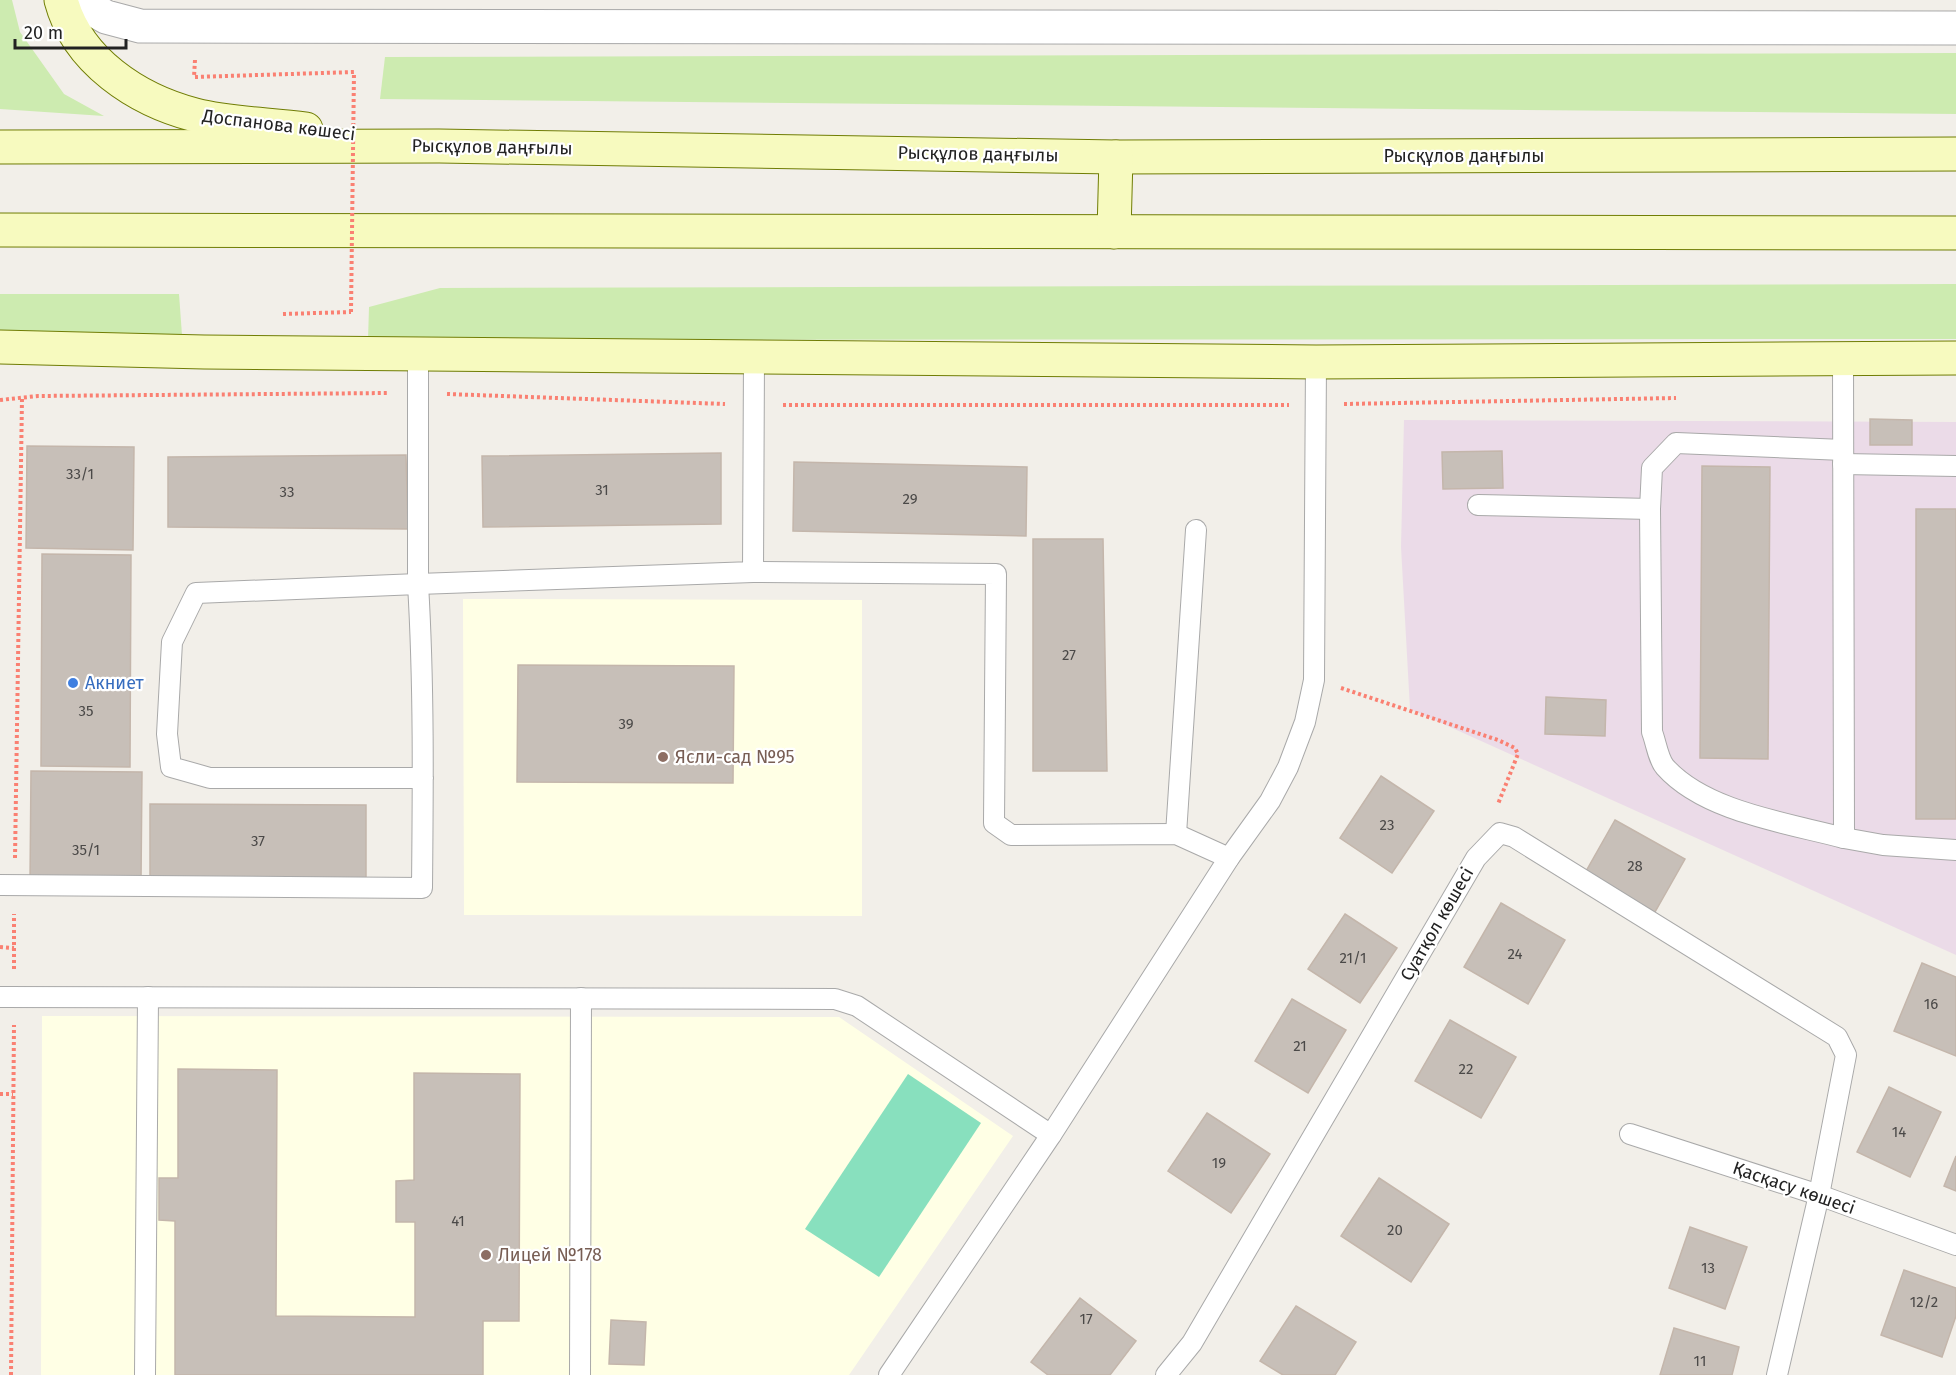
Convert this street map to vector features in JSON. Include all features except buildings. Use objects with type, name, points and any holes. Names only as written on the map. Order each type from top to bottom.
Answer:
[{"type":"main road","name":"Доспанова көшесі","points":[[61,0],[64,13],[84,48],[113,77],[150,97],[195,115],[438,146]]},
{"type":"main road","name":"Рысқұлов даңғылы","points":[[0,147],[438,146],[1116,157],[1956,154]]},
{"type":"main road","points":[[1114,232],[1116,157]]},
{"type":"main road","points":[[0,230],[1956,233]]},
{"type":"main road","points":[[2,349],[1316,362],[1956,358]]},
{"type":"street","points":[[76,0],[106,17],[140,26],[1956,28]]},
{"type":"lane","points":[[0,885],[422,888],[423,778],[422,655],[418,584],[418,354]]},
{"type":"lane","points":[[753,572],[754,357]]},
{"type":"lane","points":[[1843,358],[1844,838]]},
{"type":"lane","points":[[889,1375],[1051,1135],[1229,858],[1270,801],[1288,767],[1305,722],[1314,680],[1316,362]]},
{"type":"lane","points":[[1956,466],[1676,443],[1652,468],[1650,509],[1653,732],[1663,766],[1703,797],[1752,814],[1844,838],[1883,845],[1956,850]]},
{"type":"lane","points":[[1478,505],[1650,509]]},
{"type":"lane","points":[[1176,834],[1196,530]]},
{"type":"lane","points":[[423,778],[210,778],[171,767],[167,734],[172,642],[196,593],[753,572],[996,574],[994,823],[1011,836],[1176,834],[1229,858]]},
{"type":"lane","points":[[1491,839],[1500,833],[1514,837],[1824,1026],[1837,1037],[1846,1055],[1819,1195],[1777,1375]]},
{"type":"lane","name":"Суатқол көшесі","points":[[1166,1375],[1192,1343],[1476,858],[1491,839]]},
{"type":"lane","points":[[0,997],[835,999],[857,1006],[1051,1135]]},
{"type":"lane","points":[[145,1375],[148,998]]},
{"type":"lane","points":[[580,1375],[581,998]]},
{"type":"lane","name":"Қасқасу көшесі","points":[[1630,1134],[1819,1195],[1956,1245]]},
{"type":"path","points":[[194,76],[354,72],[351,312]]},
{"type":"path","points":[[0,400],[39,396],[418,393],[754,405],[1316,405],[1687,398]]},
{"type":"path","points":[[1314,680],[1498,740],[1515,748],[1518,754],[1516,762],[1492,818],[1491,839]]},
{"type":"path","points":[[0,947],[14,948]]},
{"type":"path","points":[[0,1094],[13,1094]]},
{"type":"shaded area","points":[[1404,420],[1956,422],[1956,955],[1410,709],[1401,547]]},
{"type":"shaded area","name":"Ясли-сад №95","points":[[463,599],[862,600],[862,916],[464,915]]},
{"type":"shaded area","name":"Лицей №178","points":[[42,1016],[839,1017],[1013,1136],[849,1375],[41,1375]]},
{"type":"green space","points":[[0,0],[12,0],[20,32],[64,94],[104,116],[0,109]]},
{"type":"green space","points":[[1956,53],[1956,114],[380,99],[385,57]]},
{"type":"green space","points":[[1956,284],[1956,339],[368,340],[369,307],[440,288]]},
{"type":"green space","points":[[0,294],[179,294],[182,335],[0,335]]},
{"type":"green space","points":[[908,1074],[981,1123],[879,1277],[805,1229]]},
{"type":"place","name":"Акниет","points":[[73,683]]},
{"type":"place","name":"Ясли-сад №95","points":[[663,757]]},
{"type":"place","name":"Лицей №178","points":[[486,1255]]}]
